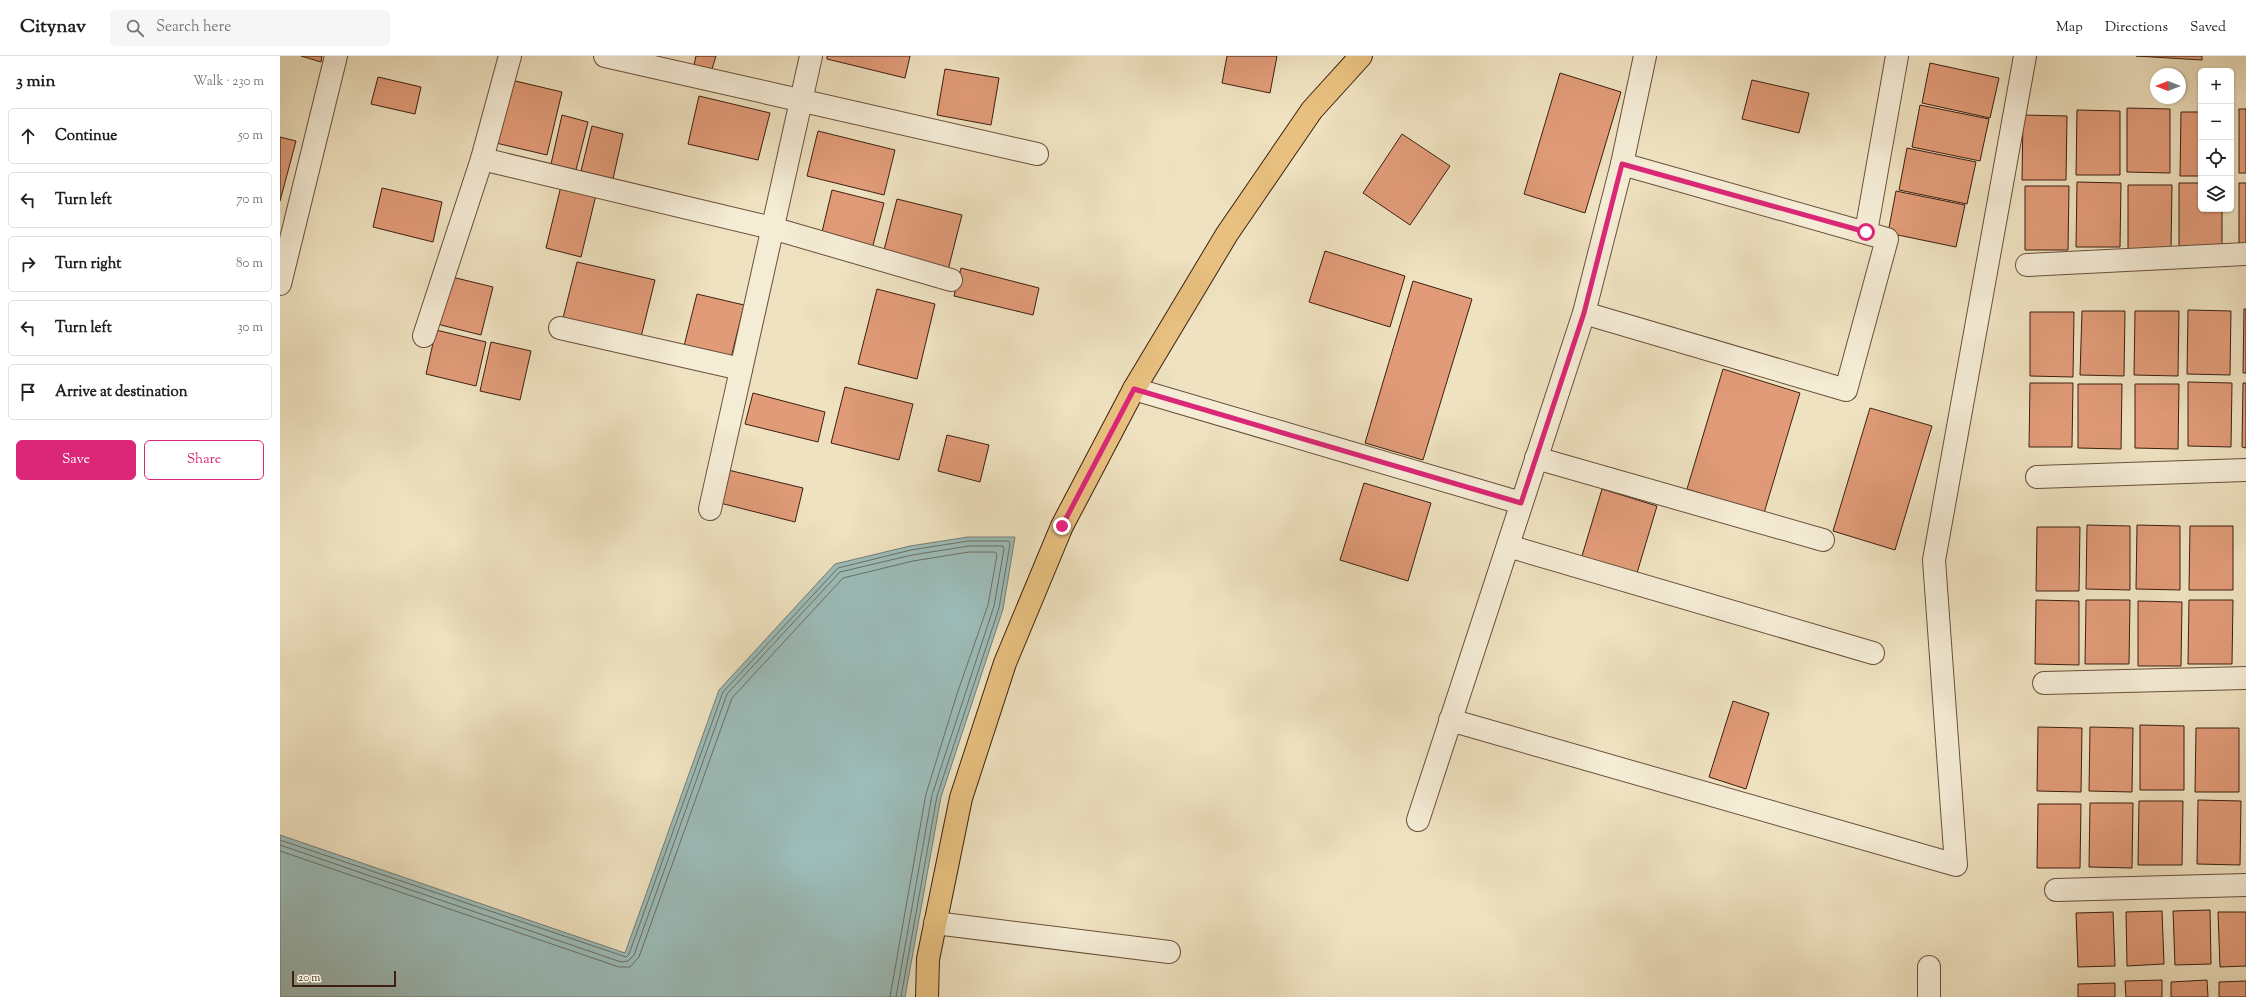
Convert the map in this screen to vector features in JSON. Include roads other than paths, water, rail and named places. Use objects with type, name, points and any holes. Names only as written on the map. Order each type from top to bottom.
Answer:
[{"type":"main road","points":[[927,997],[928,959],[961,798],[1005,663],[1062,526],[1134,389],[1226,234],[1312,110],[1361,56]]},
{"type":"street","points":[[280,284],[336,56]]},
{"type":"street","points":[[424,336],[450,252],[482,159],[510,56]]},
{"type":"street","points":[[605,56],[1037,154]]},
{"type":"street","points":[[710,509],[811,56]]},
{"type":"street","points":[[1418,820],[1584,313],[1622,164],[1646,56]]},
{"type":"street","points":[[1866,232],[1896,56]]},
{"type":"street","points":[[1450,720],[1956,865],[1934,560],[2025,56]]},
{"type":"street","points":[[482,159],[772,228],[951,280]]},
{"type":"street","points":[[1584,313],[1846,390],[1887,239],[1622,164]]},
{"type":"street","points":[[2027,265],[2246,254]]},
{"type":"street","points":[[560,328],[741,369]]},
{"type":"street","points":[[1134,389],[1521,503]]},
{"type":"street","points":[[1536,458],[1823,540]]},
{"type":"street","points":[[2037,477],[2246,470]]},
{"type":"street","points":[[1508,546],[1873,653]]},
{"type":"street","points":[[2044,683],[2246,678]]},
{"type":"street","points":[[2056,890],[2246,885]]},
{"type":"street","points":[[935,923],[1169,952]]},
{"type":"street","points":[[1929,967],[1929,997]]},
{"type":"water","points":[[968,537],[1015,537],[1003,609],[941,797],[905,997],[280,997],[280,835],[625,953],[719,690],[835,564],[910,546]]}]
